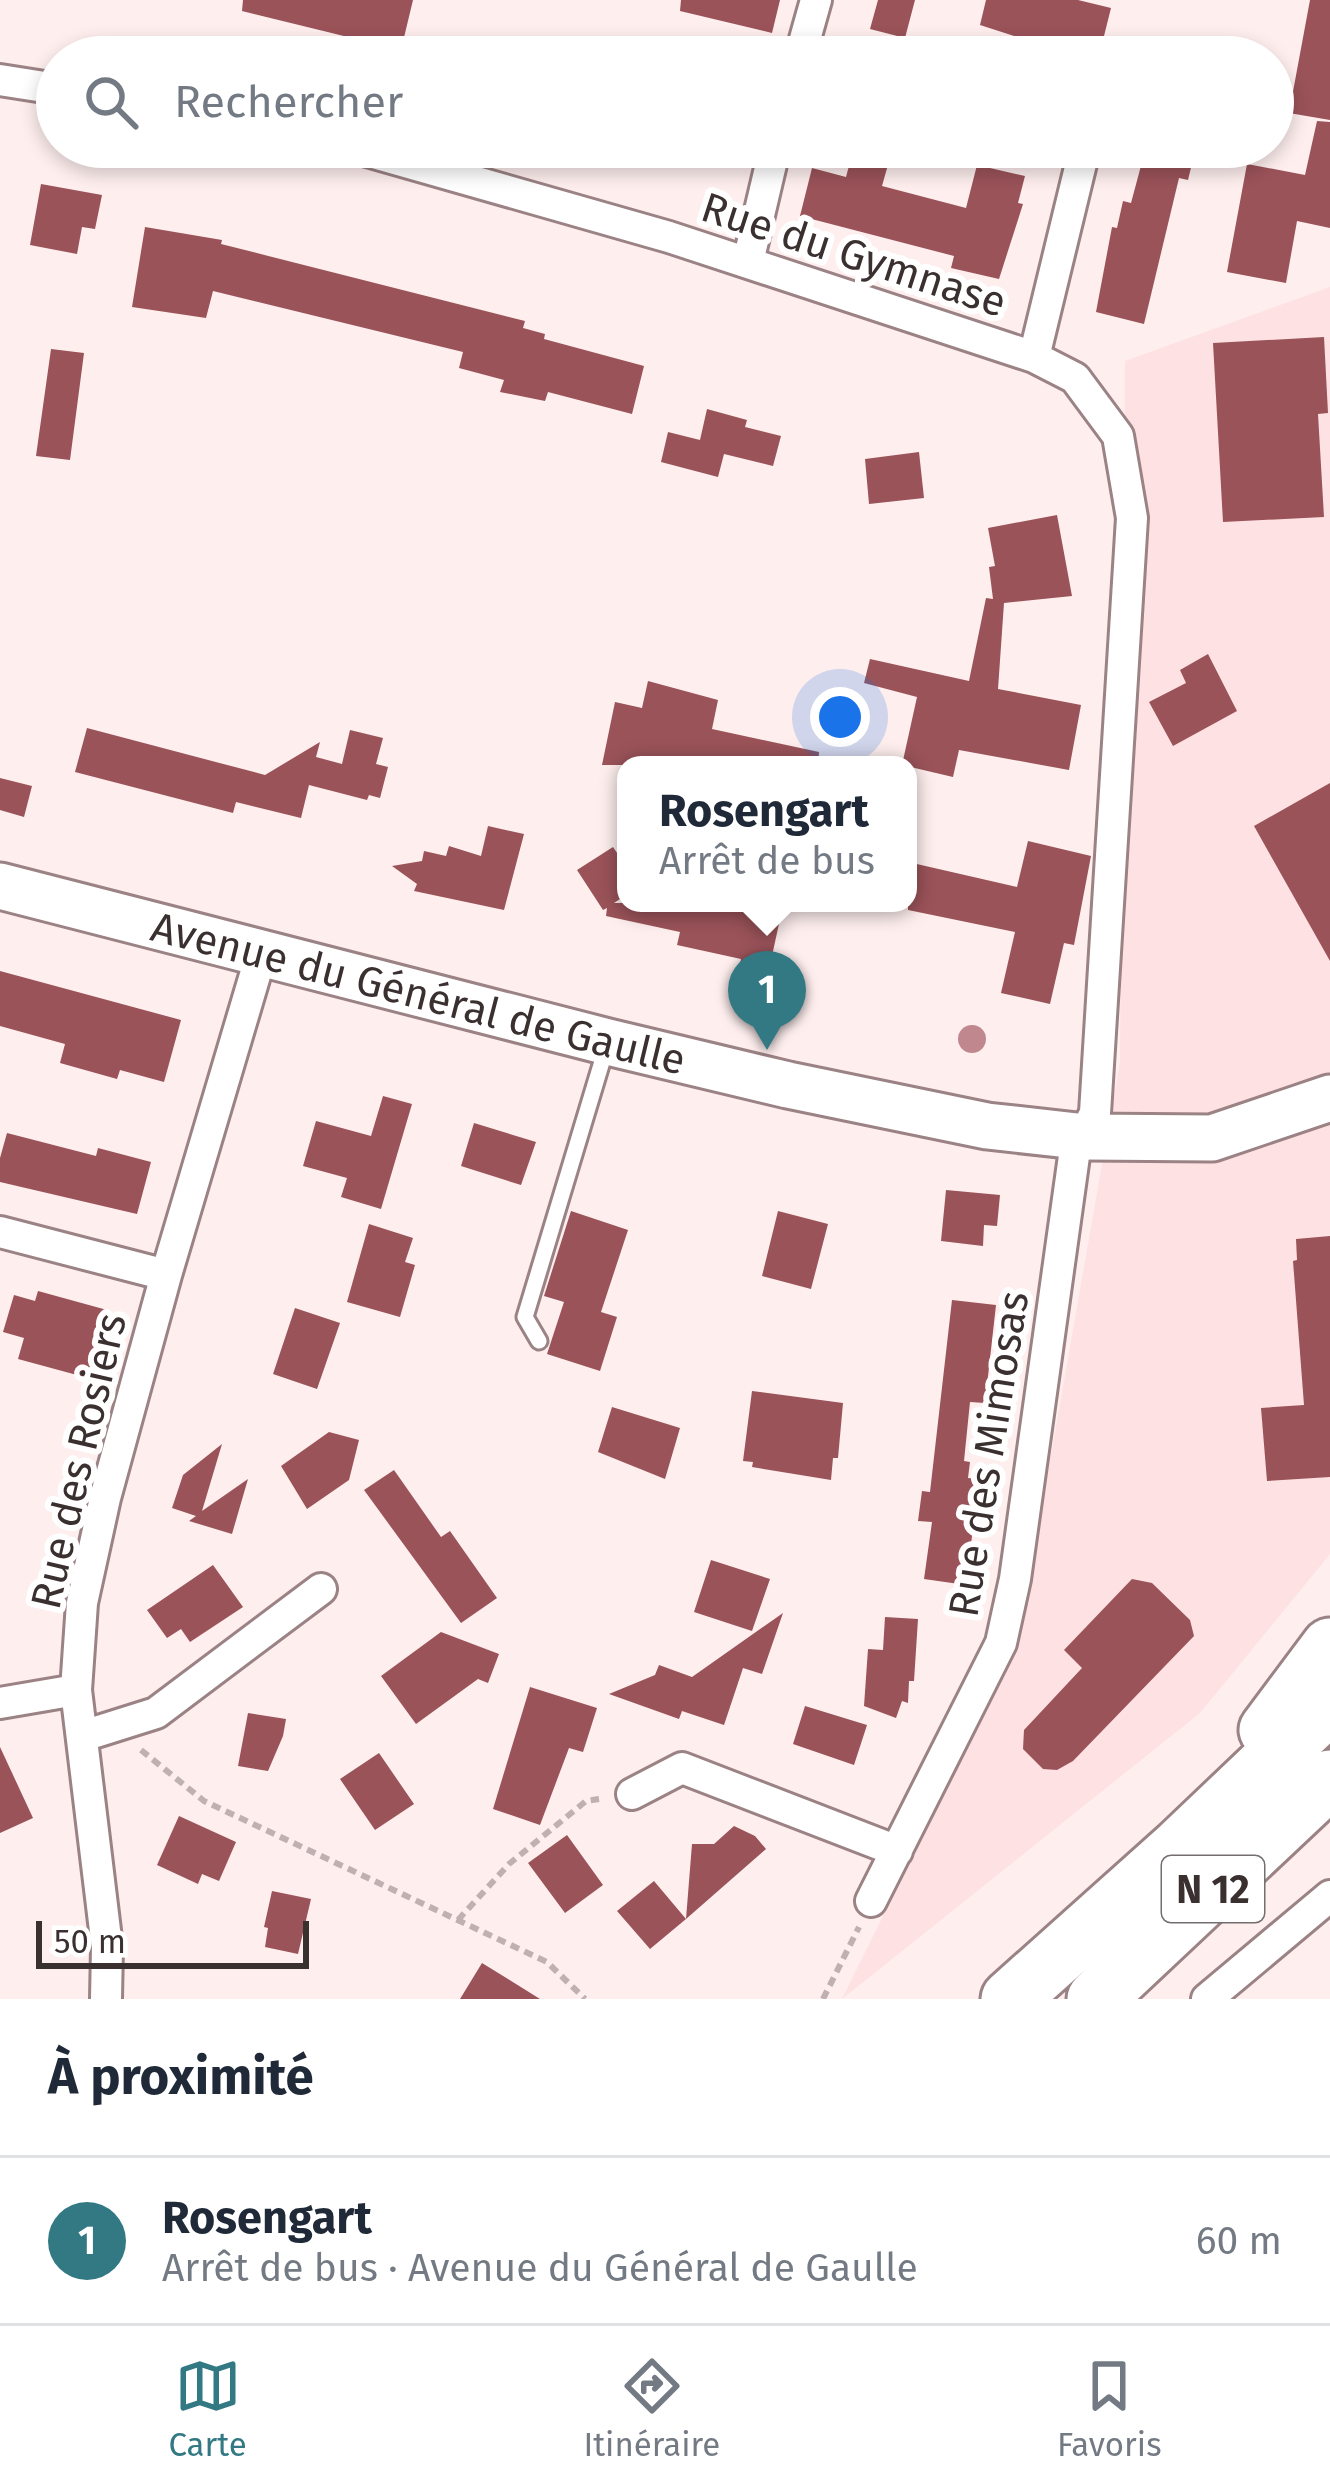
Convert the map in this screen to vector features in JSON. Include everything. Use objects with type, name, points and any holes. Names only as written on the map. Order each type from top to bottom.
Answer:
[{"type":"highway","points":[[1180,1847],[1330,1647]]},
{"type":"highway","name":"N 12","points":[[1010,1999],[1330,1704]]},
{"type":"highway","name":"N 12","points":[[1096,1999],[1330,1779]]},
{"type":"street","points":[[806,36],[816,0]]},
{"type":"street","points":[[0,80],[36,86]]},
{"type":"street","points":[[0,96],[36,101]]},
{"type":"street","name":"Rue du Gymnase","points":[[437,168],[748,262],[1034,357],[1075,378]]},
{"type":"street","points":[[748,262],[770,168]]},
{"type":"street","points":[[1034,357],[1079,168]]},
{"type":"street","name":"Rue des Mimosas","points":[[871,1901],[1001,1643],[1022,1537],[1075,1156],[1095,1113],[1132,518],[1118,436],[1075,378]]},
{"type":"street","name":"Avenue du Général de Gaulle","points":[[0,886],[608,1042],[987,1126],[1087,1137],[1212,1138],[1330,1098]]},
{"type":"street","name":"Rue des Rosiers","points":[[106,1999],[107,1947],[76,1690],[82,1604],[105,1498],[166,1276],[261,955]]},
{"type":"street","points":[[0,1232],[166,1276]]},
{"type":"street","points":[[83,1736],[156,1713],[321,1588]]},
{"type":"street","points":[[0,1703],[76,1690]]},
{"type":"street","points":[[632,1794],[682,1768],[897,1851]]},
{"type":"street","points":[[1207,1999],[1330,1896]]},
{"type":"lane","points":[[539,1341],[525,1317],[608,1042]]},
{"type":"path","points":[[116,1729],[204,1801],[547,1962],[585,1999]]},
{"type":"path","points":[[458,1920],[509,1864],[586,1802],[632,1794]]},
{"type":"path","points":[[824,1999],[840,1964]]},
{"type":"shaded area","points":[[1330,287],[1330,1554],[1200,1713],[842,1999],[1018,1643],[1120,1062],[1125,361]]},
{"type":"building","points":[[243,0],[413,0],[404,36],[344,36],[242,11]]},
{"type":"building","points":[[681,0],[780,0],[772,33],[680,11]]},
{"type":"building","points":[[878,0],[915,0],[906,36],[870,29]]},
{"type":"building","points":[[986,0],[1078,0],[1111,8],[1104,36],[1014,36],[980,25]]},
{"type":"building","points":[[1310,0],[1330,0],[1330,120],[1294,114],[1294,86]]},
{"type":"building","points":[[1317,121],[1330,122],[1330,228],[1297,221],[1286,283],[1227,272],[1246,168],[1305,175]]},
{"type":"building","points":[[812,168],[846,177],[848,168],[887,168],[882,186],[966,208],[976,168],[1025,176],[1018,203],[1023,204],[999,279],[951,268],[954,256],[800,216]]},
{"type":"building","points":[[1140,168],[1191,168],[1188,180],[1179,178],[1144,324],[1096,312],[1112,227],[1117,228],[1123,201],[1131,203]]},
{"type":"building","points":[[41,184],[102,195],[95,229],[82,227],[77,254],[30,245]]},
{"type":"building","points":[[145,227],[222,240],[221,244],[525,321],[523,328],[545,334],[544,339],[644,366],[632,414],[548,392],[545,401],[500,392],[504,380],[459,368],[463,352],[213,291],[206,318],[132,307]]},
{"type":"building","points":[[1324,337],[1328,413],[1318,414],[1324,517],[1223,522],[1213,343]]},
{"type":"building","points":[[51,349],[84,353],[70,460],[36,456]]},
{"type":"building","points":[[707,409],[747,420],[745,427],[781,436],[773,466],[724,454],[718,477],[661,462],[668,432],[700,440]]},
{"type":"building","points":[[919,452],[924,498],[869,504],[865,459]]},
{"type":"building","points":[[1057,515],[1072,596],[1004,603],[998,689],[1081,705],[1069,770],[959,750],[953,777],[917,769],[917,756],[904,756],[917,697],[864,683],[870,659],[969,681],[986,598],[993,599],[989,567],[995,566],[988,528]]},
{"type":"building","points":[[1208,654],[1237,711],[1173,746],[1149,702],[1186,683],[1180,670]]},
{"type":"building","points":[[648,681],[718,700],[712,729],[819,752],[819,756],[617,756],[617,765],[602,765],[615,702],[642,708]]},
{"type":"building","points":[[87,728],[265,775],[320,742],[316,757],[342,764],[350,730],[383,738],[376,764],[388,767],[380,798],[369,795],[367,800],[309,785],[301,818],[236,802],[233,813],[75,772]]},
{"type":"building","points":[[0,778],[32,786],[24,817],[0,810]]},
{"type":"building","points":[[1330,783],[1330,961],[1254,826]]},
{"type":"building","points":[[488,826],[524,834],[504,910],[414,891],[417,884],[392,866],[422,861],[424,851],[446,856],[449,846],[481,856]]},
{"type":"building","points":[[1028,841],[1091,856],[1074,945],[1064,943],[1050,1004],[1001,993],[1015,932],[917,912],[917,864],[1017,887]]},
{"type":"building","points":[[613,847],[617,853],[617,912],[782,912],[770,965],[763,964],[733,997],[741,959],[677,945],[680,932],[606,916],[607,908],[603,910],[577,870]]},
{"type":"building","points":[[0,971],[181,1020],[164,1082],[120,1070],[117,1079],[60,1063],[65,1044],[0,1026]]},
{"type":"building","points":[[383,1096],[412,1104],[381,1209],[341,1197],[347,1178],[303,1166],[316,1121],[371,1136]]},
{"type":"building","points":[[474,1123],[536,1142],[521,1185],[461,1166]]},
{"type":"building","points":[[7,1133],[96,1156],[98,1148],[151,1162],[137,1214],[0,1182]]},
{"type":"building","points":[[946,1190],[1000,1195],[997,1226],[984,1225],[983,1246],[941,1241]]},
{"type":"building","points":[[571,1211],[628,1230],[601,1312],[617,1317],[600,1371],[547,1354],[564,1302],[544,1296]]},
{"type":"building","points":[[778,1211],[828,1224],[811,1289],[762,1276]]},
{"type":"building","points":[[369,1224],[413,1238],[405,1262],[415,1265],[400,1317],[347,1302]]},
{"type":"building","points":[[1330,1236],[1330,1477],[1267,1481],[1261,1408],[1304,1405],[1293,1261],[1297,1260],[1296,1239]]},
{"type":"building","points":[[38,1291],[107,1310],[88,1378],[18,1359],[24,1338],[3,1332],[14,1295],[35,1301]]},
{"type":"building","points":[[952,1300],[996,1305],[985,1403],[970,1402],[964,1461],[970,1462],[968,1478],[979,1479],[966,1585],[924,1579],[932,1522],[918,1521],[922,1491],[930,1492]]},
{"type":"building","points":[[295,1308],[340,1323],[317,1389],[273,1374]]},
{"type":"building","points":[[752,1391],[843,1403],[831,1480],[752,1467],[753,1462],[743,1461]]},
{"type":"building","points":[[612,1407],[680,1428],[665,1479],[598,1452]]},
{"type":"building","points":[[329,1432],[359,1440],[349,1480],[307,1509],[281,1466]]},
{"type":"building","points":[[222,1444],[202,1511],[248,1479],[232,1534],[189,1521],[196,1516],[172,1508],[183,1475]]},
{"type":"building","points":[[394,1470],[441,1537],[450,1531],[497,1598],[461,1623],[364,1490]]},
{"type":"building","points":[[711,1560],[770,1579],[752,1631],[694,1612]]},
{"type":"building","points":[[213,1565],[243,1607],[190,1642],[181,1629],[167,1638],[147,1610]]},
{"type":"building","points":[[1132,1579],[1152,1583],[1190,1620],[1194,1636],[1073,1761],[1057,1770],[1043,1769],[1023,1749],[1024,1730],[1082,1668],[1064,1650]]},
{"type":"building","points":[[783,1613],[762,1674],[743,1668],[724,1725],[682,1711],[679,1719],[609,1694],[655,1675],[659,1665],[692,1677]]},
{"type":"building","points":[[885,1617],[918,1619],[914,1681],[909,1681],[908,1703],[902,1701],[896,1718],[864,1706],[868,1649],[883,1650]]},
{"type":"building","points":[[441,1632],[499,1654],[488,1683],[478,1679],[416,1724],[381,1676]]},
{"type":"building","points":[[530,1687],[597,1708],[583,1752],[569,1748],[540,1825],[493,1809]]},
{"type":"building","points":[[805,1706],[867,1725],[854,1765],[793,1744]]},
{"type":"building","points":[[248,1713],[286,1719],[268,1771],[238,1766]]},
{"type":"building","points":[[0,1747],[33,1818],[0,1833]]},
{"type":"building","points":[[379,1753],[414,1804],[375,1830],[340,1779]]},
{"type":"building","points":[[179,1816],[236,1842],[219,1881],[202,1874],[198,1884],[157,1865]]},
{"type":"building","points":[[734,1826],[755,1836],[766,1849],[686,1919],[692,1844],[714,1844]]},
{"type":"building","points":[[567,1835],[603,1885],[565,1913],[528,1863]]},
{"type":"building","points":[[654,1881],[686,1919],[650,1949],[617,1911]]},
{"type":"building","points":[[272,1891],[311,1899],[298,1954],[265,1947]]},
{"type":"building","points":[[482,1963],[495,1971],[540,1999],[460,1999]]},
{"type":"place","name":"Rosengart","points":[[767,1050]]}]
